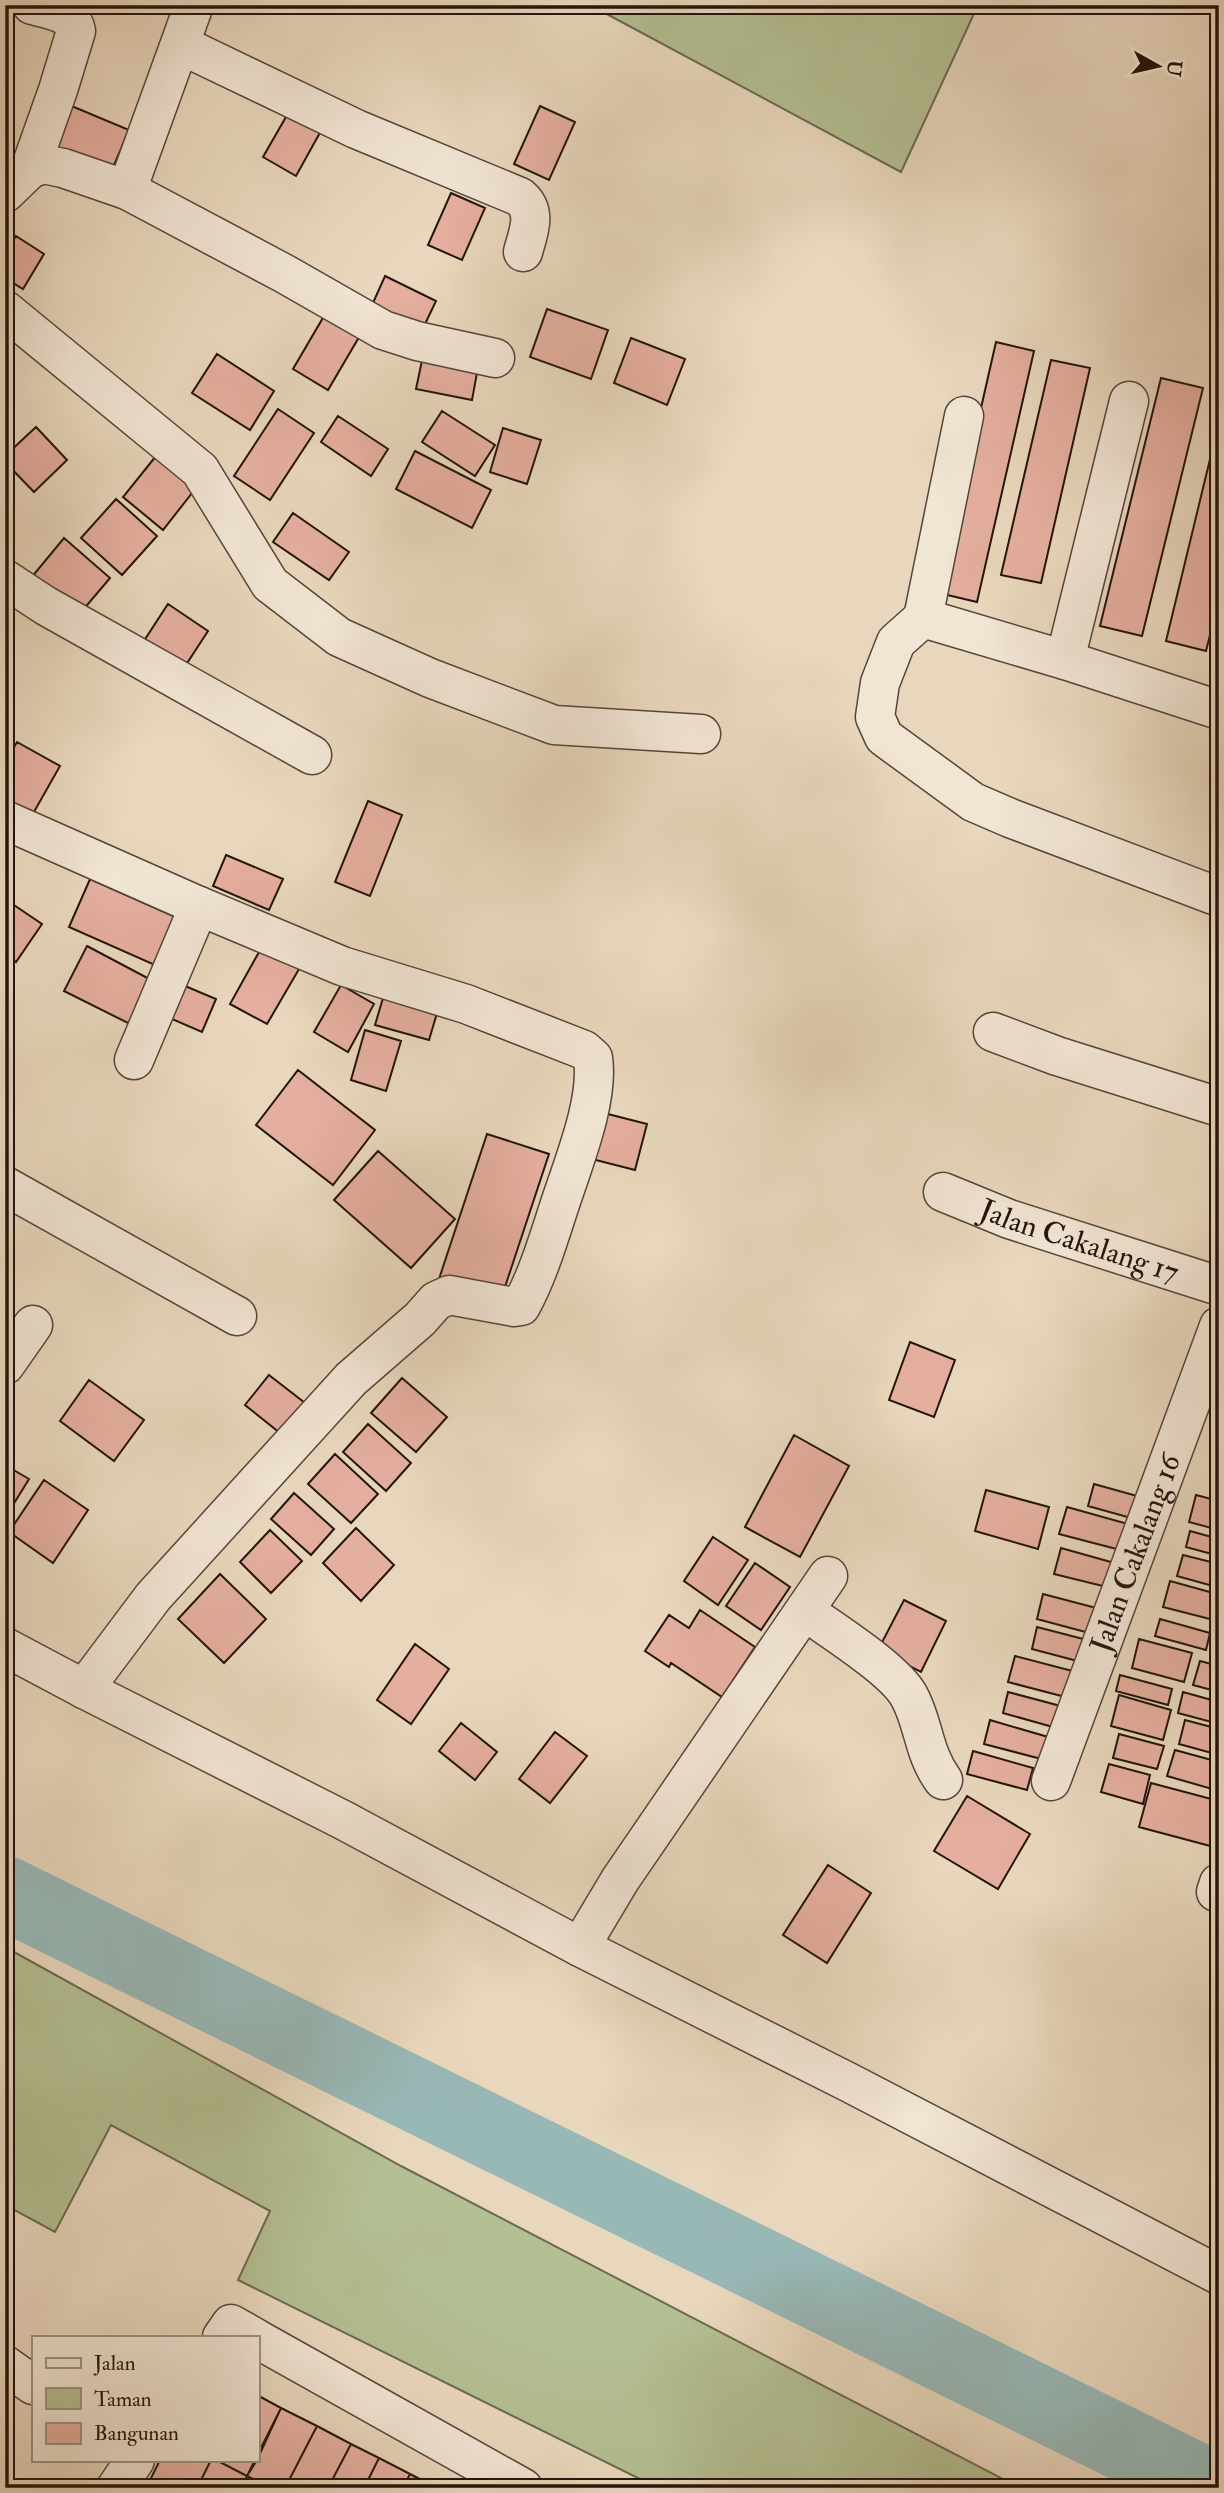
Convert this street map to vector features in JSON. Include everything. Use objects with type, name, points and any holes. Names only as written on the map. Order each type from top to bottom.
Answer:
[{"type":"street","points":[[17,181],[76,31],[71,19],[32,5]]},
{"type":"street","points":[[127,190],[194,5]]},
{"type":"street","points":[[181,45],[356,129],[520,197],[531,209],[523,252]]},
{"type":"street","points":[[17,181],[43,164],[127,190],[285,274],[383,330],[417,341],[495,358]]},
{"type":"street","points":[[5,310],[200,470],[270,584],[339,638],[430,678],[554,725],[701,734]]},
{"type":"street","points":[[1065,660],[1129,401]]},
{"type":"street","points":[[964,416],[923,618],[896,642],[880,682],[875,717],[884,737],[973,802],[1219,897]]},
{"type":"street","points":[[5,579],[46,606],[312,755]]},
{"type":"street","points":[[923,618],[1219,710]]},
{"type":"street","points":[[5,820],[342,966],[466,1004],[584,1050],[593,1058],[595,1072],[578,1149],[536,1278],[521,1306],[449,1296],[436,1301],[420,1320],[351,1379],[153,1597],[84,1689]]},
{"type":"street","points":[[134,1060],[199,906]]},
{"type":"street","points":[[993,1032],[1056,1056],[1219,1107]]},
{"type":"street","points":[[5,1186],[237,1316]]},
{"type":"street","name":"Jalan Cakalang 17","points":[[943,1192],[1009,1219],[1219,1286]]},
{"type":"street","points":[[5,1364],[33,1325]]},
{"type":"street","name":"Jalan Cakalang 16","points":[[1051,1781],[1219,1326]]},
{"type":"street","points":[[580,1947],[612,1892],[828,1576]]},
{"type":"street","points":[[805,1611],[892,1676],[905,1689],[932,1765],[943,1780]]},
{"type":"street","points":[[5,1647],[343,1820],[580,1947],[848,2082],[1219,2275]]},
{"type":"street","points":[[259,2345],[523,2488]]},
{"type":"street","points":[[5,2365],[32,2384]]},
{"type":"street","points":[[116,2488],[134,2462]]},
{"type":"green space","points":[[590,5],[978,5],[901,172]]},
{"type":"green space","points":[[5,1947],[401,2166],[1020,2488],[658,2488],[238,2280],[270,2211],[111,2125],[55,2232],[5,2205]]},
{"type":"building","points":[[62,102],[129,130],[112,170],[45,142]]},
{"type":"building","points":[[540,106],[575,122],[549,180],[514,164]]},
{"type":"building","points":[[290,110],[322,129],[296,176],[263,157]]},
{"type":"building","points":[[451,193],[485,208],[462,260],[428,245]]},
{"type":"building","points":[[16,236],[44,254],[23,289],[5,278],[5,254]]},
{"type":"building","points":[[385,276],[436,301],[418,339],[368,314]]},
{"type":"building","points":[[547,309],[608,330],[591,379],[530,357]]},
{"type":"building","points":[[327,311],[362,332],[328,390],[293,369]]},
{"type":"building","points":[[631,338],[685,359],[667,405],[614,383]]},
{"type":"building","points":[[996,342],[1034,351],[977,602],[939,593]]},
{"type":"building","points":[[424,351],[479,362],[472,400],[416,389]]},
{"type":"building","points":[[217,354],[274,391],[250,430],[192,393]]},
{"type":"building","points":[[1051,360],[1090,368],[1041,583],[1001,575]]},
{"type":"building","points":[[1161,378],[1203,388],[1142,636],[1100,626]]},
{"type":"building","points":[[5,398],[13,405],[5,414]]},
{"type":"building","points":[[278,409],[314,433],[270,500],[234,476]]},
{"type":"building","points":[[442,411],[495,445],[475,476],[422,442]]},
{"type":"building","points":[[338,416],[388,449],[371,476],[321,442]]},
{"type":"building","points":[[1219,422],[1219,599],[1206,651],[1166,641]]},
{"type":"building","points":[[36,427],[67,460],[34,492],[5,462],[5,456]]},
{"type":"building","points":[[503,428],[541,440],[527,484],[490,472]]},
{"type":"building","points":[[415,451],[491,490],[472,528],[396,489]]},
{"type":"building","points":[[156,456],[196,488],[163,530],[123,497]]},
{"type":"building","points":[[116,499],[157,536],[122,575],[81,538]]},
{"type":"building","points":[[293,513],[349,552],[329,580],[273,542]]},
{"type":"building","points":[[64,538],[110,578],[77,617],[31,578]]},
{"type":"building","points":[[168,604],[208,631],[178,677],[138,650]]},
{"type":"building","points":[[17,742],[60,766],[30,819],[5,805],[5,763]]},
{"type":"building","points":[[368,801],[402,815],[370,896],[335,882]]},
{"type":"building","points":[[226,855],[283,879],[269,910],[213,886]]},
{"type":"building","points":[[90,879],[178,918],[157,966],[69,927]]},
{"type":"building","points":[[5,899],[42,924],[16,962],[5,954]]},
{"type":"building","points":[[264,943],[302,964],[267,1024],[230,1004]]},
{"type":"building","points":[[87,946],[155,982],[132,1025],[64,991]]},
{"type":"building","points":[[178,983],[216,999],[202,1032],[165,1016]]},
{"type":"building","points":[[341,985],[374,1004],[348,1052],[314,1032]]},
{"type":"building","points":[[386,988],[440,1003],[429,1040],[375,1025]]},
{"type":"building","points":[[365,1030],[401,1041],[386,1091],[351,1080]]},
{"type":"building","points":[[298,1070],[375,1130],[333,1185],[256,1125]]},
{"type":"building","points":[[596,1111],[647,1124],[635,1170],[584,1157]]},
{"type":"building","points":[[487,1134],[549,1154],[501,1299],[439,1279]]},
{"type":"building","points":[[378,1151],[455,1219],[411,1268],[334,1200]]},
{"type":"building","points":[[910,1342],[955,1360],[934,1417],[889,1400]]},
{"type":"building","points":[[269,1375],[314,1410],[290,1441],[245,1405]]},
{"type":"building","points":[[402,1378],[447,1417],[416,1452],[371,1413]]},
{"type":"building","points":[[89,1380],[144,1420],[114,1461],[60,1421]]},
{"type":"building","points":[[368,1424],[411,1463],[386,1491],[343,1452]]},
{"type":"building","points":[[794,1435],[849,1466],[800,1557],[745,1527]]},
{"type":"building","points":[[335,1454],[378,1494],[351,1523],[308,1484]]},
{"type":"building","points":[[5,1465],[29,1479],[5,1518]]},
{"type":"building","points":[[44,1480],[88,1510],[53,1563],[9,1532]]},
{"type":"building","points":[[1094,1484],[1137,1496],[1131,1518],[1088,1506]]},
{"type":"building","points":[[986,1490],[1049,1507],[1038,1549],[975,1531]]},
{"type":"building","points":[[294,1493],[334,1529],[311,1555],[271,1519]]},
{"type":"building","points":[[1196,1495],[1219,1501],[1219,1530],[1189,1522]]},
{"type":"building","points":[[1067,1507],[1135,1526],[1128,1552],[1059,1534]]},
{"type":"building","points":[[356,1528],[394,1565],[361,1601],[323,1563]]},
{"type":"building","points":[[270,1530],[302,1561],[271,1593],[240,1562]]},
{"type":"building","points":[[1190,1531],[1219,1539],[1219,1556],[1186,1547]]},
{"type":"building","points":[[713,1537],[748,1560],[718,1605],[684,1581]]},
{"type":"building","points":[[1061,1548],[1118,1564],[1111,1588],[1054,1574]]},
{"type":"building","points":[[1183,1555],[1219,1564],[1213,1586],[1177,1576]]},
{"type":"building","points":[[755,1563],[790,1587],[761,1630],[726,1606]]},
{"type":"building","points":[[220,1574],[266,1619],[224,1663],[178,1619]]},
{"type":"building","points":[[1170,1581],[1217,1594],[1210,1619],[1163,1607]]},
{"type":"building","points":[[1043,1594],[1100,1609],[1093,1634],[1037,1619]]},
{"type":"building","points":[[904,1600],[946,1621],[921,1672],[878,1650]]},
{"type":"building","points":[[700,1610],[755,1647],[722,1697],[671,1663],[669,1667],[645,1651],[669,1615],[689,1628]]},
{"type":"building","points":[[1160,1619],[1210,1633],[1206,1650],[1155,1636]]},
{"type":"building","points":[[1037,1627],[1091,1641],[1085,1663],[1032,1649]]},
{"type":"building","points":[[1139,1639],[1192,1653],[1184,1682],[1132,1668]]},
{"type":"building","points":[[415,1644],[449,1669],[411,1724],[377,1700]]},
{"type":"building","points":[[1015,1656],[1080,1673],[1073,1699],[1008,1682]]},
{"type":"building","points":[[1200,1661],[1219,1666],[1219,1692],[1193,1685]]},
{"type":"building","points":[[1120,1675],[1172,1689],[1168,1705],[1116,1691]]},
{"type":"building","points":[[1008,1692],[1072,1709],[1067,1731],[1003,1713]]},
{"type":"building","points":[[1183,1692],[1219,1702],[1219,1724],[1178,1713]]},
{"type":"building","points":[[1119,1695],[1171,1710],[1163,1740],[1111,1726]]},
{"type":"building","points":[[990,1720],[1055,1739],[1049,1761],[984,1744]]},
{"type":"building","points":[[1185,1720],[1219,1729],[1219,1755],[1179,1744]]},
{"type":"building","points":[[461,1723],[497,1752],[475,1780],[439,1751]]},
{"type":"building","points":[[555,1732],[587,1756],[550,1803],[519,1779]]},
{"type":"building","points":[[1119,1734],[1164,1746],[1157,1769],[1113,1758]]},
{"type":"building","points":[[1175,1750],[1219,1762],[1219,1791],[1167,1776]]},
{"type":"building","points":[[973,1751],[1033,1768],[1027,1790],[967,1774]]},
{"type":"building","points":[[1109,1764],[1150,1775],[1143,1804],[1101,1792]]},
{"type":"building","points":[[1151,1783],[1219,1801],[1219,1828],[1214,1847],[1139,1827]]},
{"type":"building","points":[[967,1796],[1030,1834],[998,1889],[934,1851]]},
{"type":"building","points":[[828,1865],[871,1893],[827,1963],[783,1935]]},
{"type":"building","points":[[259,2396],[281,2408],[259,2452]]},
{"type":"building","points":[[281,2408],[317,2426],[285,2488],[270,2488],[247,2476],[256,2462],[259,2462],[259,2456]]},
{"type":"building","points":[[317,2426],[351,2444],[328,2488],[285,2488]]},
{"type":"building","points":[[351,2444],[379,2458],[364,2488],[328,2488]]},
{"type":"building","points":[[379,2458],[410,2474],[403,2488],[364,2488]]},
{"type":"building","points":[[159,2462],[210,2462],[197,2488],[146,2488]]},
{"type":"building","points":[[210,2462],[220,2462],[247,2476],[241,2488],[197,2488]]},
{"type":"building","points":[[220,2462],[254,2462],[247,2476]]},
{"type":"building","points":[[410,2474],[437,2488],[403,2488]]},
{"type":"building","points":[[247,2476],[270,2488],[241,2488]]},
{"type":"waterway","points":[[5,1893],[1213,2488]]}]
